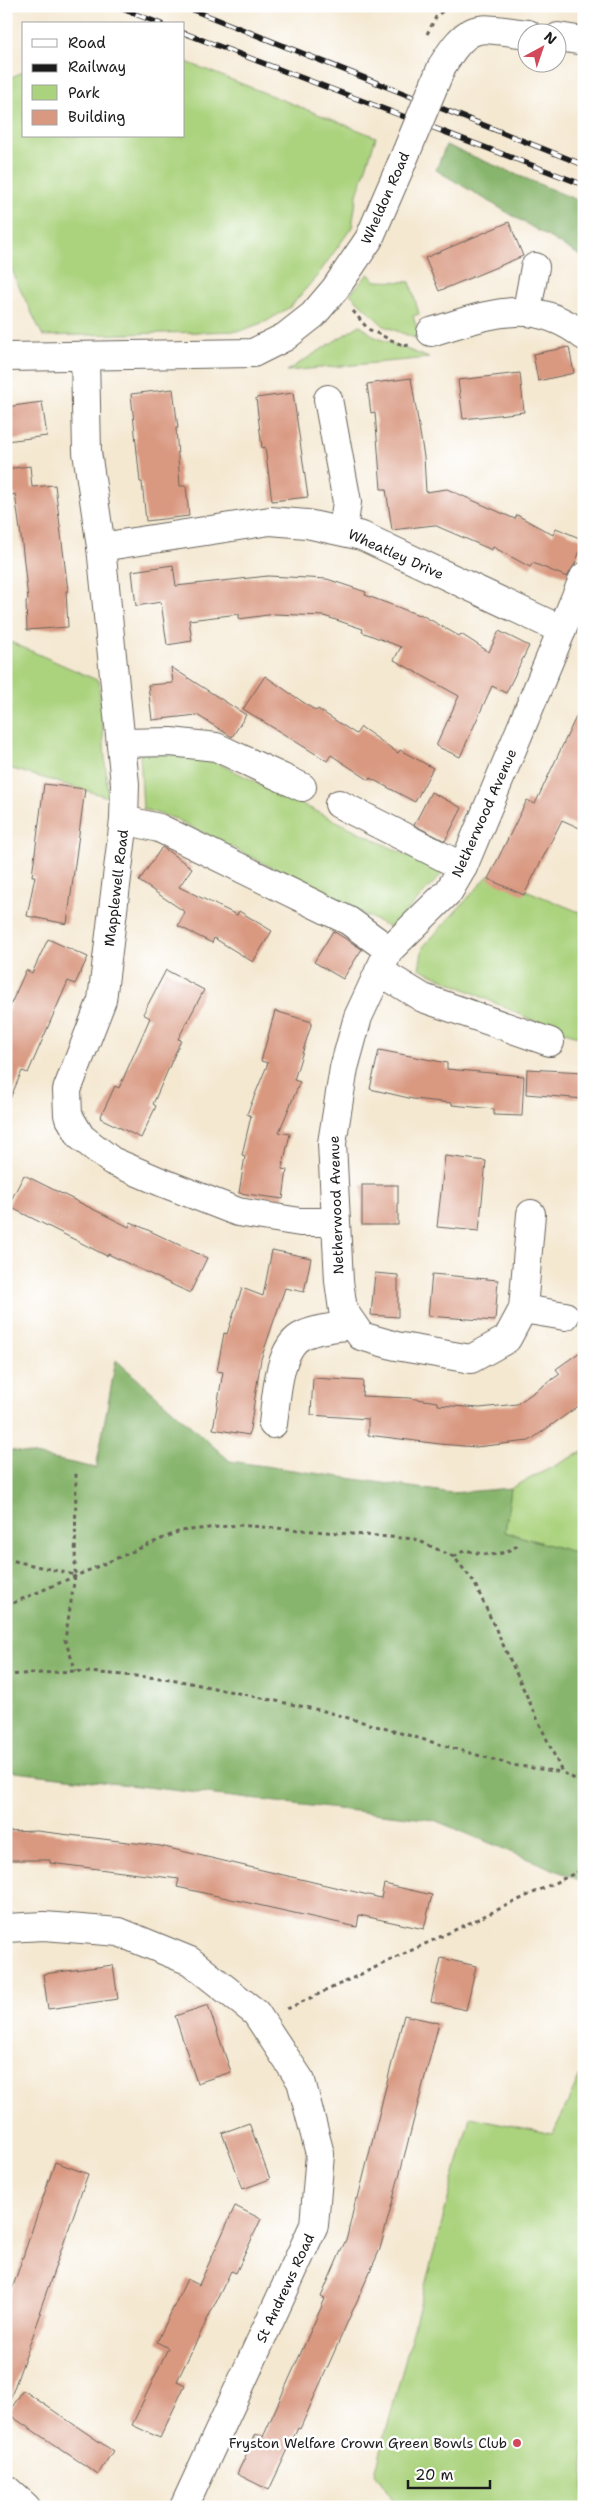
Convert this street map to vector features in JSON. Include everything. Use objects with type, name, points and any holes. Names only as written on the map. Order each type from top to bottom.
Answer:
[{"type":"street","name":"Wheldon Road","points":[[6,356],[85,357],[253,353],[285,337],[313,315],[335,289],[369,239],[442,66],[456,43],[467,32],[485,29],[518,33]]},
{"type":"street","points":[[568,39],[584,41]]},
{"type":"street","points":[[527,310],[535,267]]},
{"type":"street","points":[[431,332],[485,315],[527,310],[572,327],[584,336]]},
{"type":"street","name":"Mapplewell Road","points":[[85,357],[86,452],[101,546],[125,784],[124,820],[102,1000],[67,1090],[68,1116],[81,1137],[112,1161],[161,1182],[238,1212],[300,1222],[335,1222]]},
{"type":"street","points":[[328,399],[347,502],[343,530]]},
{"type":"street","name":"Wheatley Drive","points":[[101,546],[270,522],[307,524],[343,530],[362,536],[562,630]]},
{"type":"street","name":"Netherwood Avenue","points":[[531,1214],[523,1309],[507,1339],[471,1360],[396,1346],[361,1336],[342,1310],[335,1222],[332,1143],[344,1068],[358,1017],[384,961],[449,891],[463,867],[584,577]]},
{"type":"street","points":[[121,743],[171,742],[216,747],[302,787]]},
{"type":"street","points":[[339,804],[463,867]]},
{"type":"street","points":[[124,820],[159,828],[349,921],[384,961],[423,998],[550,1042]]},
{"type":"street","points":[[523,1309],[565,1316]]},
{"type":"street","points":[[274,1424],[278,1378],[290,1348],[300,1338],[321,1330],[353,1325]]},
{"type":"street","name":"St Andrews Road","points":[[6,1928],[44,1926],[119,1932],[190,1961],[256,2013],[301,2081],[320,2154],[314,2225],[184,2507]]},
{"type":"street","points":[[6,2489],[26,2507]]},
{"type":"path","points":[[335,289],[368,329],[404,346],[421,342],[431,332]]},
{"type":"path","points":[[76,1473],[75,1575],[65,1640],[76,1671]]},
{"type":"path","points":[[6,1606],[180,1531],[238,1525],[415,1539],[454,1557],[474,1582],[562,1772]]},
{"type":"path","points":[[454,1557],[465,1550],[484,1554],[502,1554],[519,1545]]},
{"type":"path","points":[[6,1559],[75,1575]]},
{"type":"path","points":[[6,1675],[76,1671],[171,1679],[324,1711],[512,1765],[562,1772],[584,1784]]},
{"type":"path","points":[[262,2021],[584,1869]]},
{"type":"green space","points":[[185,61],[376,137],[357,195],[352,227],[317,276],[290,307],[267,321],[240,331],[43,336],[6,255],[6,80],[22,72],[22,138],[185,138]]},
{"type":"green space","points":[[446,145],[584,203],[584,258],[436,170]]},
{"type":"green space","points":[[368,274],[376,281],[410,282],[419,314],[413,316],[420,340],[384,326],[350,294]]},
{"type":"green space","points":[[360,325],[375,337],[429,358],[287,371]]},
{"type":"green space","points":[[6,640],[99,681],[108,797],[6,767]]},
{"type":"green space","points":[[140,753],[205,757],[443,873],[391,928],[176,819],[143,809]]},
{"type":"green space","points":[[489,875],[584,914],[584,1038],[543,1025],[419,968],[423,947]]},
{"type":"green space","points":[[116,1360],[230,1461],[452,1493],[511,1488],[505,1532],[584,1555],[584,1882],[434,1820],[6,1771],[6,1449],[96,1468]]},
{"type":"green space","points":[[584,1451],[584,1555],[505,1532],[511,1488]]},
{"type":"green space","points":[[584,2067],[584,2507],[398,2507],[375,2473],[470,2117],[553,2134]]},
{"type":"building","points":[[509,222],[523,256],[439,291],[425,258]]},
{"type":"building","points":[[569,347],[574,373],[538,381],[533,354]]},
{"type":"building","points":[[520,373],[524,412],[463,419],[458,380]]},
{"type":"building","points":[[411,378],[424,457],[426,492],[447,489],[515,519],[517,515],[553,535],[556,528],[584,540],[575,564],[567,577],[533,563],[530,567],[493,547],[492,550],[434,525],[392,530],[386,489],[381,489],[375,412],[371,413],[367,384]]},
{"type":"building","points":[[173,389],[178,428],[176,428],[180,486],[186,486],[189,516],[146,521],[131,394]]},
{"type":"building","points":[[293,393],[308,497],[272,501],[265,447],[262,448],[256,398]]},
{"type":"building","points":[[42,402],[47,436],[6,441],[6,407]]},
{"type":"building","points":[[30,466],[32,487],[55,485],[68,591],[66,591],[68,627],[27,630],[26,601],[28,600],[22,544],[15,494],[6,496],[6,469]]},
{"type":"building","points":[[173,565],[176,586],[268,576],[327,579],[366,592],[365,595],[420,614],[459,636],[461,634],[489,652],[499,631],[529,646],[506,693],[492,686],[460,757],[436,746],[459,696],[394,660],[401,647],[362,632],[363,629],[324,616],[275,614],[239,619],[239,614],[189,620],[192,641],[167,645],[161,602],[136,606],[132,571]]},
{"type":"building","points":[[171,667],[246,715],[232,737],[197,715],[152,720],[148,685],[173,683]]},
{"type":"building","points":[[265,676],[316,711],[318,709],[356,734],[361,727],[398,753],[400,750],[433,768],[415,802],[370,778],[369,780],[331,755],[327,761],[243,709]]},
{"type":"building","points":[[584,700],[584,830],[562,820],[524,895],[488,879],[527,800],[535,804]]},
{"type":"building","points":[[44,784],[85,789],[67,924],[27,916],[35,876],[32,876]]},
{"type":"building","points":[[431,792],[462,808],[445,841],[414,825]]},
{"type":"building","points":[[162,847],[192,868],[179,887],[237,915],[239,911],[272,931],[253,962],[214,938],[212,943],[178,926],[185,912],[139,881]]},
{"type":"building","points":[[333,931],[362,949],[343,979],[314,962]]},
{"type":"building","points":[[48,939],[88,957],[75,984],[68,981],[28,1073],[22,1071],[6,1108],[6,1015],[26,970],[32,973]]},
{"type":"building","points":[[166,970],[204,990],[178,1039],[181,1040],[153,1104],[156,1106],[141,1138],[100,1118],[115,1086],[119,1088],[150,1018],[143,1014]]},
{"type":"building","points":[[275,1011],[312,1022],[294,1080],[300,1082],[279,1132],[290,1134],[282,1169],[287,1170],[283,1199],[239,1193],[245,1156],[242,1155],[251,1116],[247,1114],[268,1063],[261,1061]]},
{"type":"building","points":[[379,1050],[447,1063],[447,1069],[524,1076],[522,1116],[494,1115],[494,1109],[413,1099],[370,1089]]},
{"type":"building","points":[[527,1069],[584,1072],[584,1099],[526,1094]]},
{"type":"building","points":[[445,1156],[486,1161],[479,1231],[437,1227]]},
{"type":"building","points":[[24,1175],[129,1227],[131,1222],[207,1258],[190,1293],[108,1254],[107,1256],[8,1206]]},
{"type":"building","points":[[362,1185],[398,1185],[398,1225],[362,1225]]},
{"type":"building","points":[[272,1250],[311,1258],[304,1292],[285,1288],[261,1359],[249,1435],[213,1429],[223,1372],[217,1371],[224,1333],[227,1334],[242,1288],[263,1296]]},
{"type":"building","points":[[375,1273],[398,1275],[398,1317],[371,1315]]},
{"type":"building","points":[[432,1274],[498,1280],[495,1321],[428,1316]]},
{"type":"building","points":[[584,1349],[584,1410],[580,1405],[529,1441],[476,1447],[440,1444],[368,1435],[368,1419],[311,1415],[313,1378],[363,1381],[362,1396],[409,1398],[438,1402],[438,1405],[480,1408],[517,1404],[560,1374],[556,1369]]},
{"type":"building","points":[[37,1831],[160,1846],[381,1898],[384,1884],[432,1895],[424,1929],[359,1915],[357,1927],[177,1887],[179,1879],[50,1863],[50,1860],[6,1860],[6,1832]]},
{"type":"building","points":[[441,1958],[476,1966],[466,2010],[431,2002]]},
{"type":"building","points":[[113,1965],[118,1999],[48,2009],[43,1974]]},
{"type":"building","points":[[208,2005],[231,2072],[197,2083],[175,2016]]},
{"type":"building","points":[[404,2015],[439,2023],[380,2249],[300,2429],[298,2428],[269,2490],[237,2474],[256,2434],[263,2437],[325,2299],[321,2297],[347,2237],[356,2198],[358,2198]]},
{"type":"building","points":[[249,2123],[270,2179],[243,2189],[222,2133]]},
{"type":"building","points":[[55,2162],[88,2174],[9,2402],[6,2402],[6,2307]]},
{"type":"building","points":[[235,2206],[261,2219],[236,2273],[231,2271],[177,2381],[185,2385],[160,2438],[132,2425],[168,2348],[157,2342],[187,2279],[199,2285]]},
{"type":"building","points":[[23,2390],[113,2451],[98,2474],[8,2414]]},
{"type":"railway","points":[[115,6],[156,22]]},
{"type":"railway","points":[[183,6],[584,165]]},
{"type":"railway","points":[[185,33],[584,185]]},
{"type":"place","name":"Fryston Welfare Crown Green Bowls Club","points":[[517,2443]]}]
